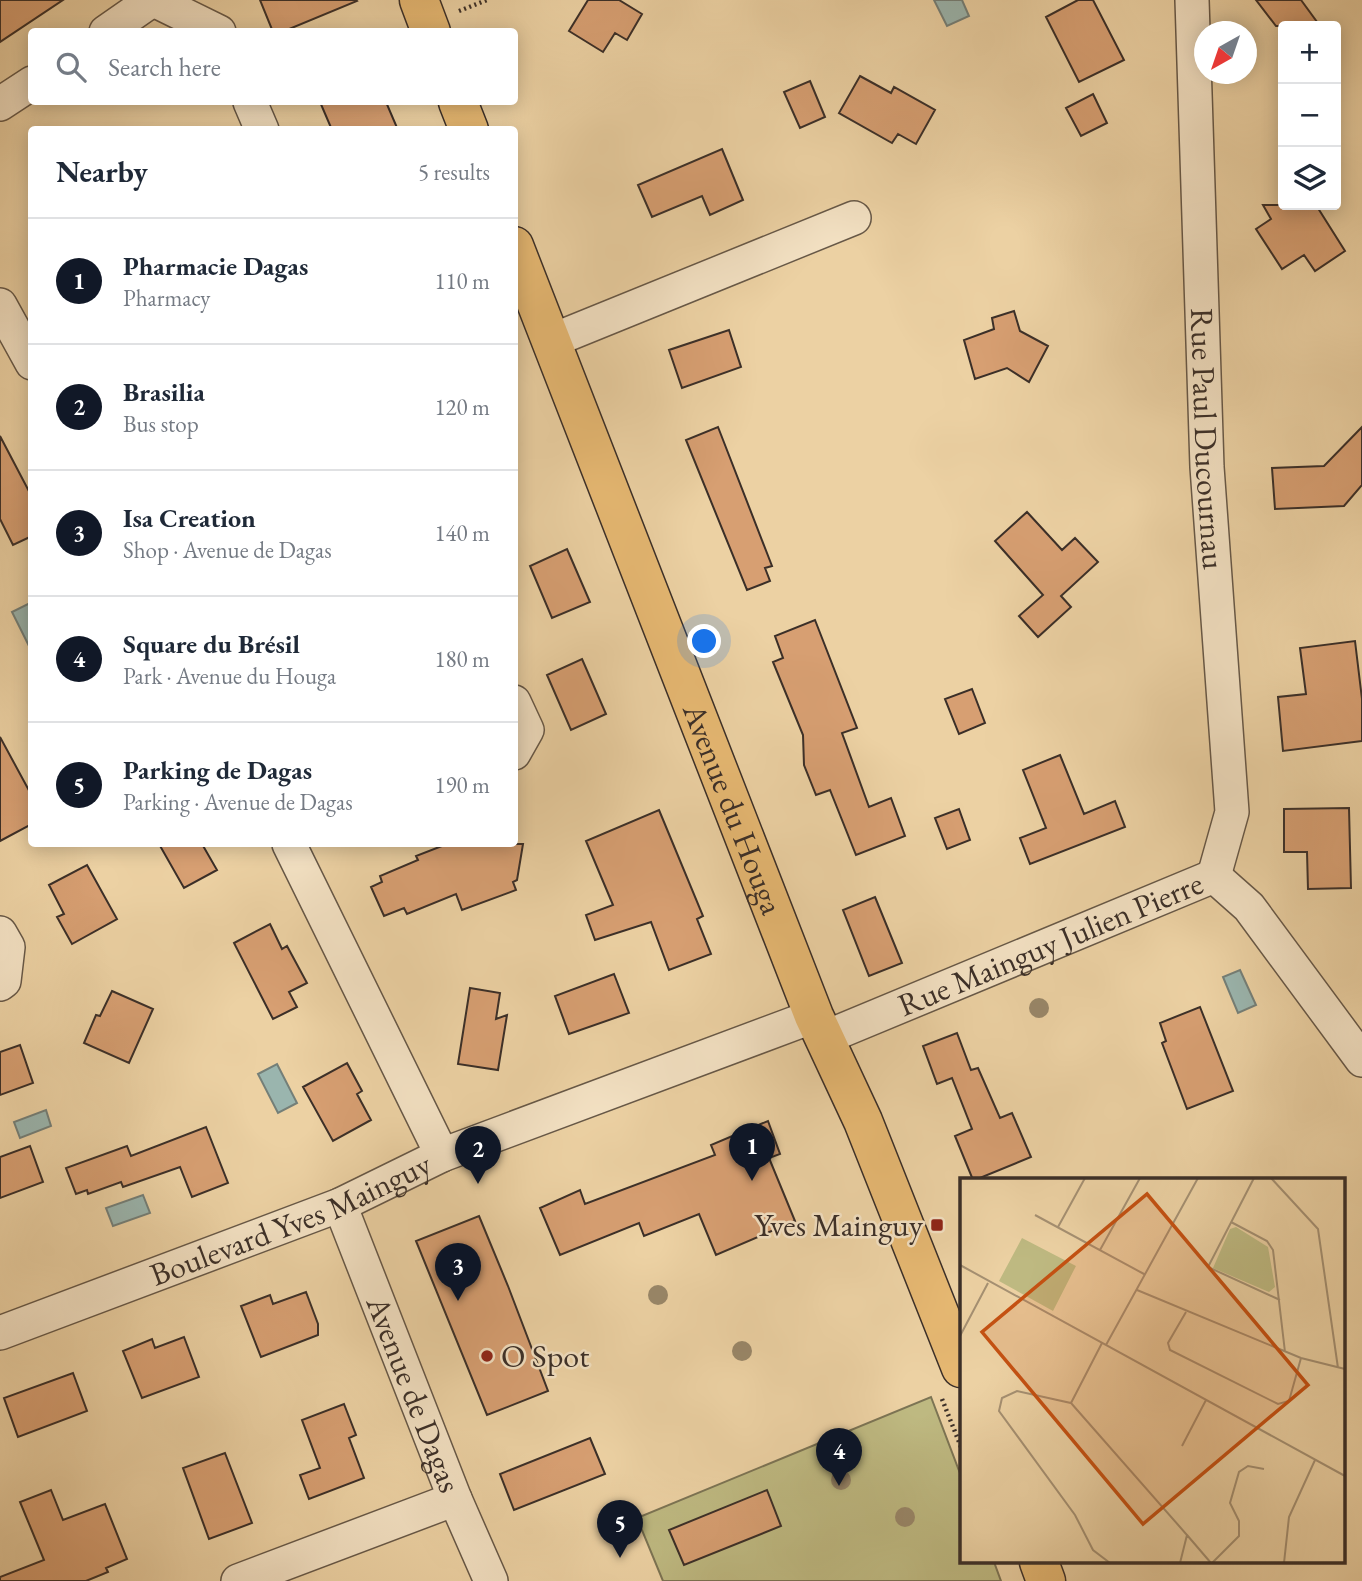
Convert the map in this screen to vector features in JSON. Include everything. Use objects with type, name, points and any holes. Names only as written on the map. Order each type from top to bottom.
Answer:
[{"type":"main road","points":[[419,0],[430,28]]},
{"type":"main road","points":[[459,105],[467,126]]},
{"type":"main road","name":"Avenue du Houga","points":[[518,256],[819,1027],[863,1121],[960,1365]]},
{"type":"main road","points":[[1040,1564],[1046,1581]]},
{"type":"street","points":[[112,28],[153,0],[211,28]]},
{"type":"street","name":"Rue Paul Ducournau","points":[[1192,0],[1207,467],[1232,812],[1214,877]]},
{"type":"street","points":[[0,104],[28,86]]},
{"type":"street","points":[[251,105],[260,126]]},
{"type":"street","points":[[551,341],[854,218]]},
{"type":"street","points":[[0,305],[28,356]]},
{"type":"street","points":[[518,711],[527,730],[518,746]]},
{"type":"street","points":[[298,847],[442,1155]]},
{"type":"street","name":"Rue Mainguy Julien Pierre","points":[[819,1027],[1214,877],[1249,907],[1362,1060]]},
{"type":"street","points":[[0,933],[8,947],[4,981],[0,984]]},
{"type":"street","name":"Boulevard Yves Mainguy","points":[[0,1333],[340,1205],[442,1155],[819,1027]]},
{"type":"street","name":"Avenue de Dagas","points":[[340,1205],[455,1499],[491,1581]]},
{"type":"street","points":[[238,1581],[455,1499]]},
{"type":"shaded area","points":[[931,1397],[960,1473],[960,1564],[995,1564],[1001,1581],[663,1581],[637,1518]]},
{"type":"water","points":[[934,0],[962,0],[969,16],[947,26]]},
{"type":"water","points":[[28,604],[28,644],[12,612]]},
{"type":"water","points":[[1240,970],[1256,1005],[1238,1013],[1223,977]]},
{"type":"water","points":[[277,1064],[297,1103],[278,1113],[258,1074]]},
{"type":"water","points":[[46,1110],[51,1126],[20,1138],[14,1122]]},
{"type":"water","points":[[143,1195],[150,1213],[113,1226],[106,1208]]},
{"type":"building","points":[[0,0],[63,0],[0,42]]},
{"type":"building","points":[[260,0],[357,1],[292,28],[271,28]]},
{"type":"building","points":[[588,0],[619,0],[642,14],[627,40],[615,33],[603,52],[569,31]]},
{"type":"building","points":[[1078,0],[1093,0],[1124,60],[1079,82],[1046,17]]},
{"type":"building","points":[[1256,0],[1301,0],[1316,21],[1278,21],[1276,26]]},
{"type":"building","points":[[860,76],[891,93],[894,87],[935,110],[916,144],[898,134],[892,143],[839,113]]},
{"type":"building","points":[[810,81],[825,117],[800,128],[784,92]]},
{"type":"building","points":[[1093,94],[1107,123],[1081,136],[1066,108]]},
{"type":"building","points":[[321,105],[387,105],[396,126],[330,126]]},
{"type":"building","points":[[722,149],[743,200],[710,215],[702,196],[652,217],[638,185]]},
{"type":"building","points":[[1263,205],[1278,205],[1278,210],[1319,210],[1345,251],[1315,271],[1304,255],[1282,269],[1256,229],[1271,219]]},
{"type":"building","points":[[1014,311],[1020,331],[1048,346],[1029,382],[1007,368],[975,379],[964,340],[994,329],[992,318]]},
{"type":"building","points":[[729,330],[741,367],[682,388],[669,350]]},
{"type":"building","points":[[718,427],[772,566],[765,568],[770,581],[747,590],[686,440]]},
{"type":"building","points":[[1362,427],[1362,485],[1344,506],[1275,509],[1272,468],[1324,466]]},
{"type":"building","points":[[0,436],[28,489],[28,538],[13,545],[0,519]]},
{"type":"building","points":[[1027,512],[1062,550],[1075,538],[1098,562],[1061,596],[1071,607],[1038,637],[1019,616],[1043,595],[995,541]]},
{"type":"building","points":[[567,549],[590,602],[552,618],[530,566]]},
{"type":"building","points":[[815,620],[857,728],[842,733],[869,807],[891,798],[905,836],[856,855],[830,790],[816,795],[804,765],[803,735],[773,662],[783,658],[775,636]]},
{"type":"building","points":[[1355,641],[1362,699],[1362,741],[1283,751],[1278,697],[1306,694],[1300,648]]},
{"type":"building","points":[[582,659],[606,714],[571,730],[547,675]]},
{"type":"building","points":[[972,689],[985,723],[959,734],[945,699]]},
{"type":"building","points":[[0,737],[28,789],[28,826],[0,841]]},
{"type":"building","points":[[1060,755],[1084,814],[1115,801],[1125,827],[1030,864],[1020,838],[1046,828],[1023,770]]},
{"type":"building","points":[[1349,808],[1351,888],[1308,889],[1307,852],[1284,852],[1284,809]]},
{"type":"building","points":[[959,809],[970,840],[947,849],[935,818]]},
{"type":"building","points":[[659,810],[703,916],[697,919],[711,954],[669,970],[651,922],[595,940],[586,915],[613,905],[586,841]]},
{"type":"building","points":[[518,844],[523,844],[517,880],[513,882],[516,890],[462,910],[456,894],[407,914],[404,908],[384,916],[371,887],[382,882],[380,876],[418,860],[416,856],[439,847],[518,847]]},
{"type":"building","points":[[161,847],[204,847],[217,870],[184,888]]},
{"type":"building","points":[[87,865],[117,919],[72,944],[57,917],[64,914],[49,885]]},
{"type":"building","points":[[875,897],[902,963],[869,976],[843,910]]},
{"type":"building","points":[[270,924],[282,949],[287,946],[307,983],[289,992],[297,1007],[273,1019],[234,943]]},
{"type":"building","points":[[614,974],[629,1013],[569,1034],[555,996]]},
{"type":"building","points":[[470,988],[500,993],[496,1019],[507,1015],[498,1070],[458,1064]]},
{"type":"building","points":[[112,991],[153,1009],[129,1063],[84,1043],[96,1015],[100,1016]]},
{"type":"building","points":[[1200,1007],[1233,1091],[1187,1109],[1162,1043],[1166,1041],[1160,1023]]},
{"type":"building","points":[[957,1033],[971,1070],[978,1068],[1000,1118],[1012,1113],[1031,1157],[980,1178],[972,1178],[955,1136],[972,1129],[952,1078],[937,1084],[923,1046]]},
{"type":"building","points":[[20,1045],[33,1083],[0,1095],[0,1052]]},
{"type":"building","points":[[347,1063],[362,1091],[357,1094],[371,1120],[333,1141],[303,1087]]},
{"type":"building","points":[[768,1121],[780,1154],[769,1158],[795,1221],[716,1255],[699,1214],[644,1236],[639,1223],[560,1255],[540,1208],[580,1190],[585,1204],[715,1155],[711,1145]]},
{"type":"building","points":[[206,1127],[228,1183],[192,1197],[180,1167],[123,1187],[121,1182],[88,1194],[87,1190],[76,1194],[66,1168],[127,1146],[131,1156]]},
{"type":"building","points":[[30,1146],[43,1182],[0,1198],[0,1157]]},
{"type":"building","points":[[479,1216],[548,1391],[487,1415],[416,1241]]},
{"type":"building","points":[[306,1292],[318,1324],[318,1335],[261,1357],[241,1306],[270,1295],[273,1304]]},
{"type":"building","points":[[184,1337],[199,1377],[142,1398],[123,1351],[152,1339],[155,1348]]},
{"type":"building","points":[[73,1373],[87,1411],[18,1437],[4,1398]]},
{"type":"building","points":[[344,1404],[356,1435],[349,1438],[364,1478],[309,1499],[300,1475],[320,1468],[302,1420]]},
{"type":"building","points":[[590,1438],[605,1474],[514,1510],[500,1474]]},
{"type":"building","points":[[225,1453],[252,1523],[209,1539],[183,1468]]},
{"type":"building","points":[[51,1490],[63,1520],[105,1504],[127,1559],[106,1568],[108,1572],[86,1581],[0,1581],[0,1577],[44,1560],[20,1502]]},
{"type":"building","points":[[767,1490],[781,1526],[684,1565],[669,1530]]},
{"type":"place","name":"Pharmacie Dagas","points":[[752,1181]]},
{"type":"place","name":"Brasilia","points":[[478,1184]]},
{"type":"place","name":"Yves Mainguy","points":[[937,1225]]},
{"type":"place","name":"Isa Creation","points":[[458,1301]]},
{"type":"place","name":"O Spot","points":[[487,1356]]},
{"type":"place","name":"Square du Brésil","points":[[839,1486]]},
{"type":"place","name":"Parking de Dagas","points":[[620,1558]]}]
